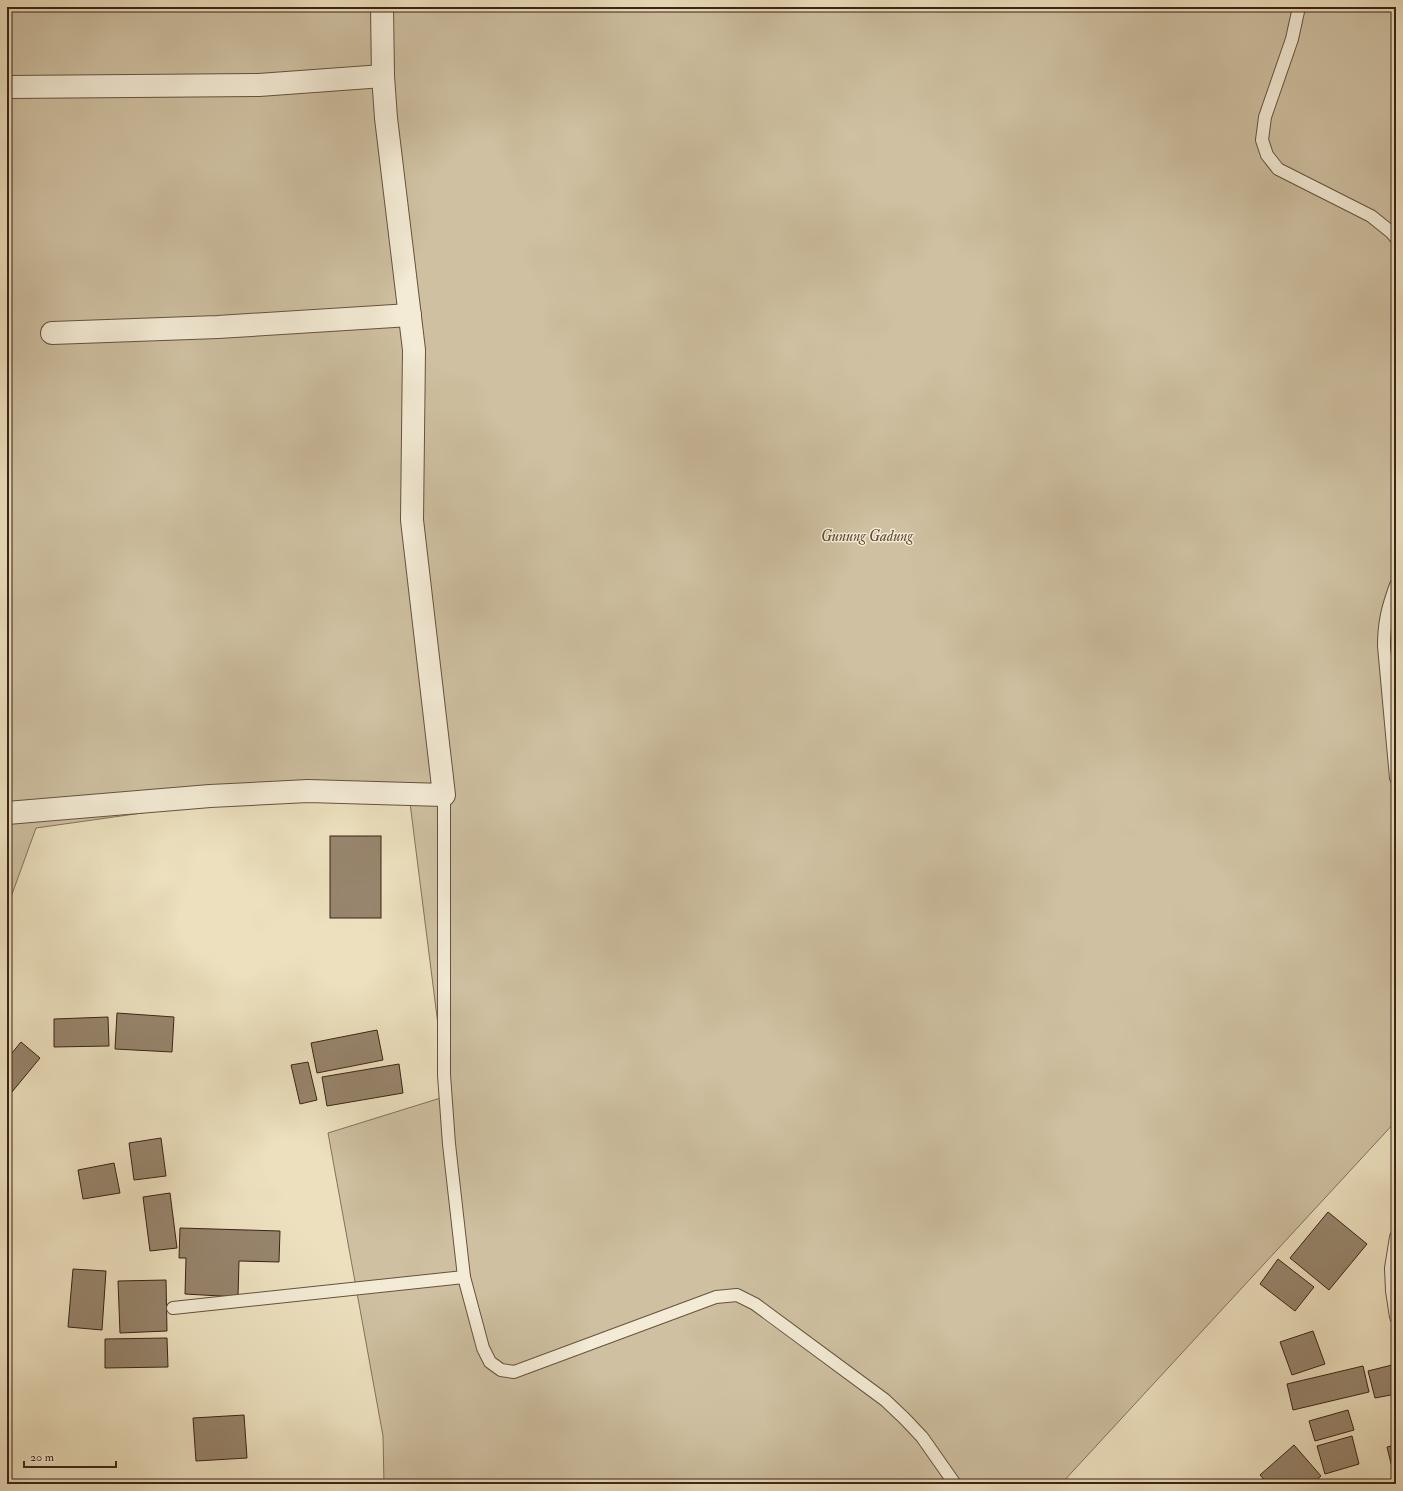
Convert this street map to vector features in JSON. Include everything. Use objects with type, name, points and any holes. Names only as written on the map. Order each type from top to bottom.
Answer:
[{"type":"street","points":[[7,813],[210,796],[308,791],[444,795],[412,520],[414,350],[390,159],[383,76],[382,7]]},
{"type":"street","points":[[7,87],[259,85],[383,76]]},
{"type":"street","points":[[52,333],[218,327],[410,315]]},
{"type":"lane","points":[[1299,7],[1292,39],[1265,117],[1262,140],[1267,155],[1278,169],[1371,216],[1391,232],[1396,238]]},
{"type":"lane","points":[[1396,585],[1385,620],[1384,646],[1396,778]]},
{"type":"lane","points":[[444,795],[444,1075],[449,1144],[464,1277],[483,1348],[490,1362],[501,1370],[514,1372],[716,1297],[737,1295],[755,1304],[885,1400],[922,1437],[955,1484]]},
{"type":"lane","points":[[1396,1237],[1391,1268],[1392,1291],[1396,1317]]},
{"type":"lane","points":[[173,1308],[464,1277]]},
{"type":"green space","name":"Gunung Gadung","points":[[7,7],[1396,7],[1396,1121],[1061,1484],[384,1484],[383,1436],[328,1133],[447,1096],[410,803],[361,782],[36,828],[7,908]]},
{"type":"building","points":[[330,836],[381,836],[381,918],[330,918]]},
{"type":"building","points":[[117,1013],[174,1017],[172,1052],[115,1049]]},
{"type":"building","points":[[108,1017],[109,1046],[54,1047],[54,1019]]},
{"type":"building","points":[[377,1030],[383,1060],[317,1073],[311,1043]]},
{"type":"building","points":[[21,1042],[40,1058],[7,1098],[7,1059]]},
{"type":"building","points":[[308,1062],[317,1100],[300,1104],[291,1065]]},
{"type":"building","points":[[399,1064],[403,1093],[327,1106],[322,1077]]},
{"type":"building","points":[[161,1138],[166,1176],[134,1180],[129,1143]]},
{"type":"building","points":[[114,1163],[120,1193],[83,1199],[78,1170]]},
{"type":"building","points":[[170,1193],[177,1248],[150,1251],[143,1197]]},
{"type":"building","points":[[1328,1212],[1367,1244],[1329,1290],[1290,1258]]},
{"type":"building","points":[[180,1228],[280,1231],[279,1262],[239,1261],[238,1297],[185,1294],[186,1258],[179,1258]]},
{"type":"building","points":[[1278,1259],[1314,1287],[1295,1311],[1260,1284]]},
{"type":"building","points":[[73,1269],[106,1271],[102,1330],[68,1327]]},
{"type":"building","points":[[166,1280],[167,1331],[120,1333],[118,1281]]},
{"type":"building","points":[[1313,1331],[1325,1364],[1292,1375],[1280,1342]]},
{"type":"building","points":[[167,1338],[168,1367],[105,1368],[105,1339]]},
{"type":"building","points":[[1392,1365],[1396,1394],[1375,1398],[1368,1371]]},
{"type":"building","points":[[1363,1366],[1369,1392],[1293,1410],[1287,1384]]},
{"type":"building","points":[[1348,1410],[1354,1430],[1315,1441],[1309,1421]]},
{"type":"building","points":[[244,1415],[247,1458],[196,1461],[193,1418]]},
{"type":"building","points":[[1352,1436],[1359,1464],[1325,1474],[1317,1446]]},
{"type":"building","points":[[1294,1445],[1321,1476],[1312,1484],[1268,1484],[1260,1475]]},
{"type":"building","points":[[1396,1445],[1396,1484],[1387,1447]]}]
